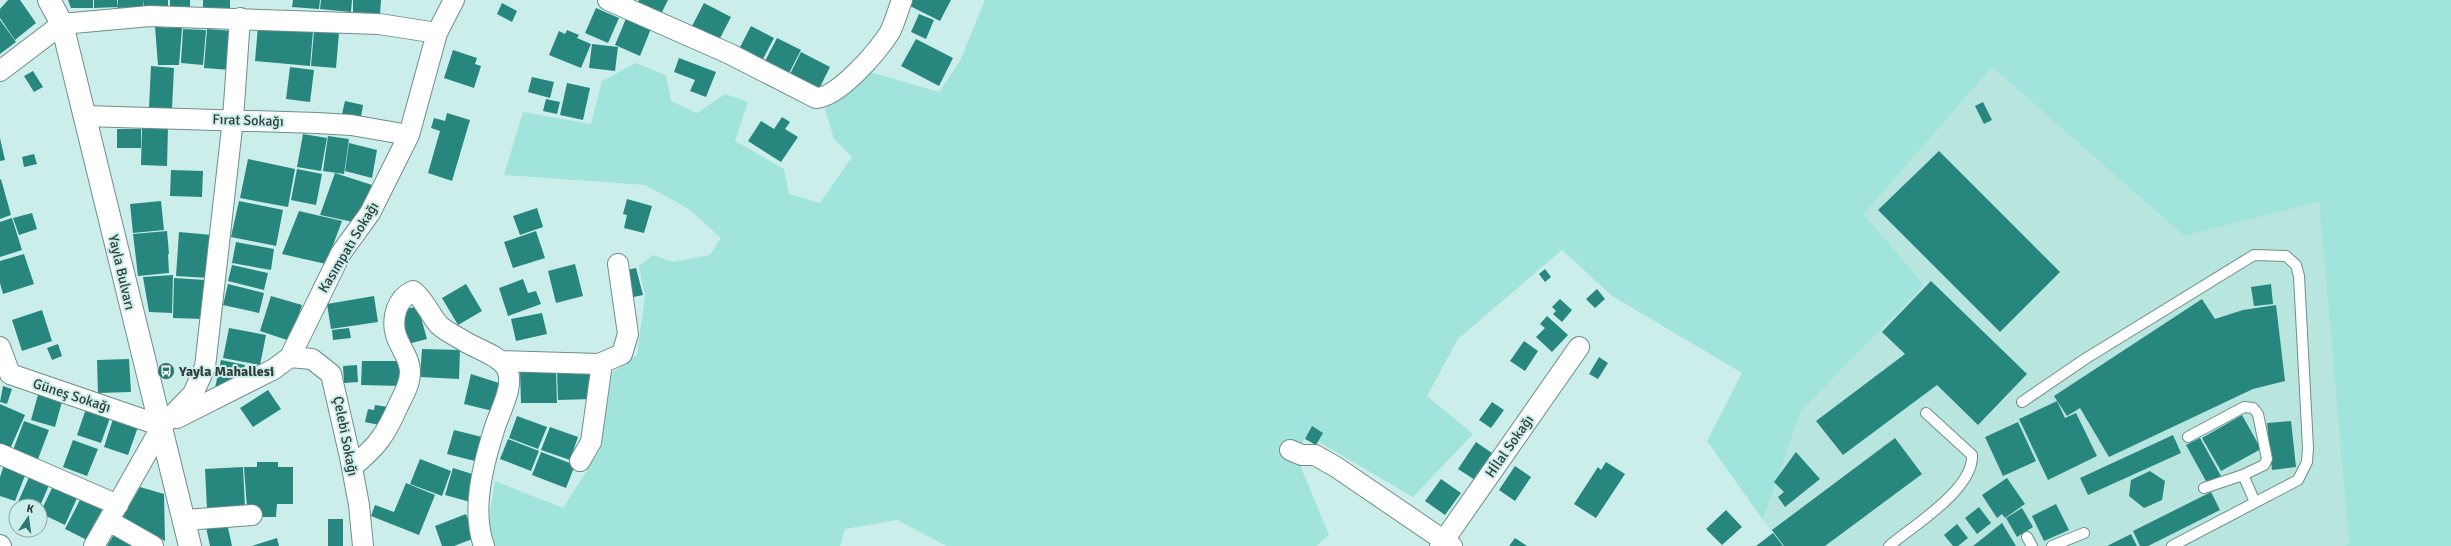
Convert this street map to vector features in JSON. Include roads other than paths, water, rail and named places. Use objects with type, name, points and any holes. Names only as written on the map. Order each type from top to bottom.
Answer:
[{"type":"main road","name":"Yayla Bulvarı","points":[[48,0],[62,24],[129,302],[162,426],[190,546]]},
{"type":"street","name":"Kasımpatı Sokağı","points":[[162,426],[274,369],[290,357],[341,253],[370,213],[409,135],[437,33],[454,0]]},
{"type":"street","points":[[608,0],[730,54],[816,98],[824,98],[855,74],[890,31],[902,0]]},
{"type":"street","points":[[0,71],[52,30],[62,24],[150,16],[379,24],[437,33]]},
{"type":"street","points":[[94,546],[162,426],[193,394],[205,367],[233,119],[240,18]]},
{"type":"street","name":"Fırat Sokağı","points":[[85,116],[233,119],[351,125],[409,135]]},
{"type":"street","points":[[352,467],[370,452],[385,435],[407,387],[410,372],[407,355],[396,335],[394,320],[398,305],[405,295],[413,291],[421,296],[439,325],[472,347],[503,362],[602,363],[622,354],[628,334],[618,264]]},
{"type":"street","name":"Güneş Sokağı","points":[[0,347],[10,374],[162,426]]},
{"type":"street","name":"Hİlal Sokağı","points":[[1445,544],[1578,347]]},
{"type":"street","name":"Çelebi Sokağı","points":[[290,357],[312,359],[331,374],[352,467],[363,546]]},
{"type":"street","points":[[484,546],[478,525],[478,509],[494,430],[508,391],[508,370],[503,362]]},
{"type":"street","points":[[580,461],[591,442],[602,363]]},
{"type":"street","points":[[1290,450],[1302,455],[1315,455],[1336,467],[1445,544]]},
{"type":"street","points":[[0,454],[113,513],[153,546]]},
{"type":"street","points":[[185,520],[252,515]]},
{"type":"lane","points":[[2022,402],[2085,359],[2254,255],[2286,256],[2296,265],[2299,276],[2308,432],[2307,462],[2298,480],[2172,546]]},
{"type":"lane","points":[[2188,437],[2244,407],[2253,408],[2258,414],[2267,459],[2264,465],[2243,475],[2204,488]]},
{"type":"lane","points":[[1889,546],[1953,494],[1972,464],[1972,455],[1926,414]]},
{"type":"lane","points":[[2243,475],[2255,502]]},
{"type":"lane","points":[[2052,546],[2084,533]]},
{"type":"place","name":"Yayla Mahallesi","points":[[166,371]]}]
